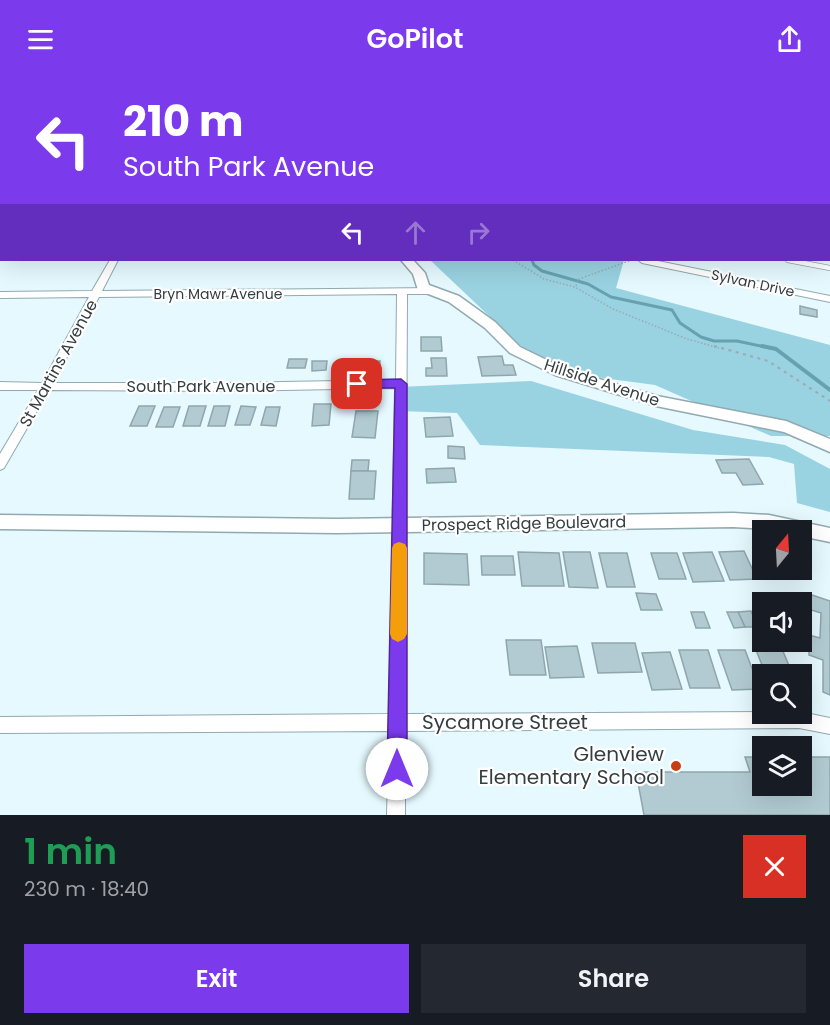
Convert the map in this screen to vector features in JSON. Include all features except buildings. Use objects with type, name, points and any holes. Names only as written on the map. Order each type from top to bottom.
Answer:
[{"type":"street","name":"St Martins Avenue","points":[[0,465],[113,261]]},
{"type":"street","name":"Hillside Avenue","points":[[408,261],[418,273],[423,286],[454,298],[490,325],[515,350],[552,369],[656,400],[786,427],[830,446]]},
{"type":"street","name":"Sylvan Drive","points":[[647,261],[830,299]]},
{"type":"street","name":"Bryn Mawr Avenue","points":[[0,295],[436,291]]},
{"type":"street","points":[[396,815],[402,293]]},
{"type":"street","name":"South Park Avenue","points":[[0,386],[225,387],[401,384]]},
{"type":"street","name":"Prospect Ridge Boulevard","points":[[0,522],[400,524],[733,520],[769,522],[830,535]]},
{"type":"street","name":"Sycamore Street","points":[[0,725],[799,720],[830,726]]},
{"type":"lane","points":[[793,261],[830,268]]},
{"type":"path","points":[[515,261],[544,279],[576,286],[612,309],[687,339],[768,361],[830,401]]},
{"type":"path","points":[[576,286],[579,279],[628,261]]},
{"type":"shaded area","points":[[431,261],[624,261],[616,288],[830,345],[830,436],[771,436],[655,385],[588,376],[525,350]]},
{"type":"shaded area","points":[[531,381],[693,430],[785,445],[830,469],[830,512],[797,503],[794,464],[769,457],[480,445],[457,413],[399,411],[399,387]]},
{"type":"waterway","points":[[532,261],[542,271],[588,284],[611,297],[672,310],[680,323],[701,337],[714,341],[737,341],[770,348]]},
{"type":"waterway","points":[[762,346],[776,349],[830,390]]},
{"type":"slow traffic","points":[[398,634],[399,548]]},
{"type":"place","name":"Glenview Elementary School","points":[[676,766]]},
{"type":"route","points":[[357,384],[401,384],[397,769]]}]
